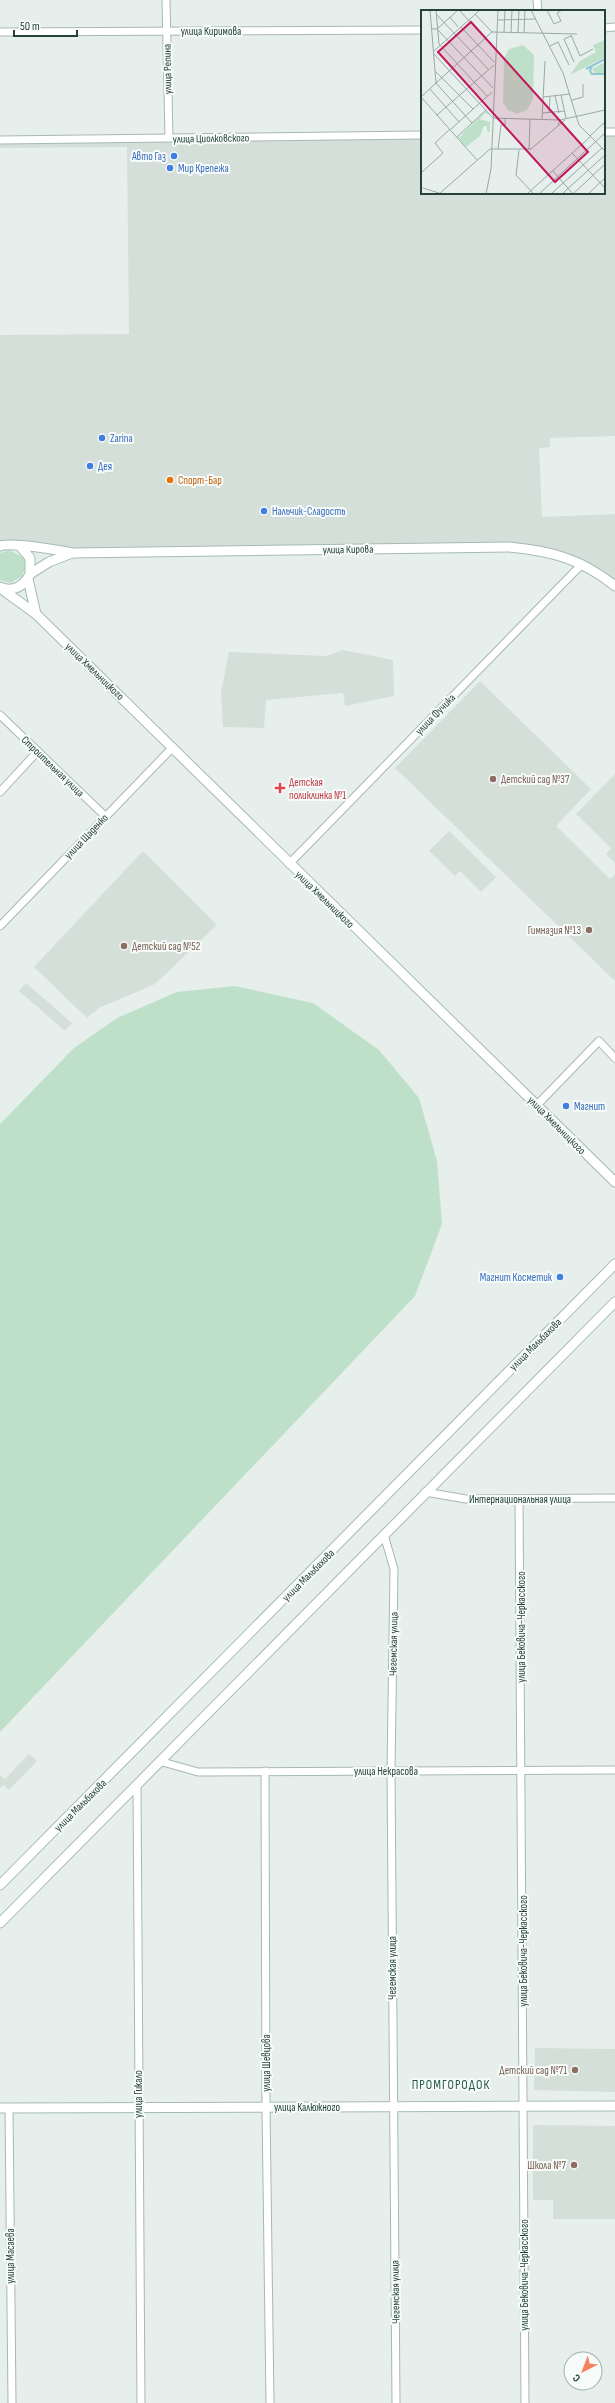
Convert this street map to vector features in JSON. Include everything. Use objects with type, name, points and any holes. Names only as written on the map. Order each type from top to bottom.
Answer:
[{"type":"main road","points":[[0,546],[9,544],[54,549],[72,553]]},
{"type":"main road","points":[[20,546],[30,558],[29,577],[36,614]]},
{"type":"main road","name":"улица Кирова","points":[[72,553],[510,547],[551,552],[582,564],[615,586]]},
{"type":"main road","points":[[0,588],[14,589],[49,562],[72,553]]},
{"type":"main road","name":"улица Хмельницкого","points":[[0,588],[36,614],[173,747],[289,864],[615,1182]]},
{"type":"main road","name":"улица Мальбахова","points":[[0,1885],[615,1264]]},
{"type":"main road","points":[[0,1923],[425,1492],[615,1302]]},
{"type":"main road","name":"улица Калюжного","points":[[4,2108],[138,2109],[615,2106]]},
{"type":"street","name":"улица Репина","points":[[166,0],[168,138]]},
{"type":"street","name":"улица Киримова","points":[[0,32],[421,30]]},
{"type":"street","name":"улица Циолковского","points":[[0,140],[421,135]]},
{"type":"street","name":"улица Фучика","points":[[289,864],[582,564]]},
{"type":"street","name":"Строительная улица","points":[[0,715],[105,816]]},
{"type":"street","name":"улица Щаденко","points":[[0,926],[173,747]]},
{"type":"street","points":[[0,792],[38,751]]},
{"type":"street","points":[[537,1105],[599,1041],[615,1058]]},
{"type":"street","name":"Интернациональная улица","points":[[425,1492],[466,1499],[615,1498]]},
{"type":"street","name":"улица Бековича-Черкасского","points":[[519,1499],[522,1769],[525,2403]]},
{"type":"street","name":"Чегемская улица","points":[[384,1535],[394,1568],[391,1771],[396,2403]]},
{"type":"street","name":"улица Некрасова","points":[[159,1761],[198,1772],[522,1769],[615,1770]]},
{"type":"street","name":"улица Шевцова","points":[[265,1771],[266,2107],[270,2403]]},
{"type":"street","name":"улица Гикало","points":[[137,1784],[141,2403]]},
{"type":"street","name":"улица Масаева","points":[[4,2108],[12,2403]]},
{"type":"shaded area","points":[[605,132],[615,132],[615,436],[550,438],[550,447],[539,448],[542,517],[615,514],[615,586],[604,577],[530,549],[72,553],[0,546],[0,335],[129,334],[127,147],[0,148],[0,140],[421,135],[421,194],[605,194]]},
{"type":"shaded area","points":[[343,650],[393,660],[394,696],[345,706],[343,693],[266,700],[264,728],[223,727],[221,692],[229,652],[326,656]]},
{"type":"shaded area","name":"Детский сад №37","points":[[480,681],[591,789],[556,826],[610,879],[615,874],[615,981],[395,768]]},
{"type":"shaded area","points":[[615,774],[615,863],[606,854],[611,848],[576,814]]},
{"type":"shaded area","points":[[449,831],[496,877],[481,892],[460,871],[455,876],[429,851]]},
{"type":"shaded area","name":"Детский сад №52","points":[[143,851],[217,925],[155,984],[99,1008],[87,1018],[34,967]]},
{"type":"shaded area","points":[[26,983],[72,1023],[65,1031],[19,991]]},
{"type":"shaded area","points":[[29,1754],[37,1761],[9,1790],[4,1785],[0,1788],[0,1775],[5,1779]]},
{"type":"shaded area","name":"Детский сад №71","points":[[535,2048],[615,2049],[615,2092],[534,2090]]},
{"type":"shaded area","name":"Школа №7","points":[[533,2125],[615,2126],[615,2219],[553,2219],[553,2200],[533,2200]]},
{"type":"green space","points":[[9,550],[23,557],[26,567],[22,576],[11,583],[0,580],[0,553]]},
{"type":"green space","points":[[235,986],[313,1003],[379,1050],[419,1098],[437,1161],[442,1224],[415,1296],[0,1732],[0,1124],[74,1048],[117,1018],[177,992]]},
{"type":"place","name":"Авто Газ","points":[[174,156]]},
{"type":"place","name":"Мир Крепежа","points":[[170,168]]},
{"type":"place","name":"Zarina","points":[[102,438]]},
{"type":"place","name":"Дея","points":[[90,466]]},
{"type":"place","name":"Спорт-Бар","points":[[170,480]]},
{"type":"place","name":"Нальчик-Сладость","points":[[264,511]]},
{"type":"place","name":"Детский сад №37","points":[[493,779]]},
{"type":"place","name":"Детская поликлинка №1","points":[[280,788]]},
{"type":"place","name":"Гимназия №13","points":[[589,930]]},
{"type":"place","name":"Детский сад №52","points":[[124,946]]},
{"type":"place","name":"Магнит","points":[[566,1106]]},
{"type":"place","name":"Магнит Косметик","points":[[560,1277]]},
{"type":"place","name":"Детский сад №71","points":[[575,2070]]},
{"type":"place","name":"Школа №7","points":[[574,2165]]},
{"type":"district","name":"ПРОМГОРОДОК","points":[[451,2084]]}]
